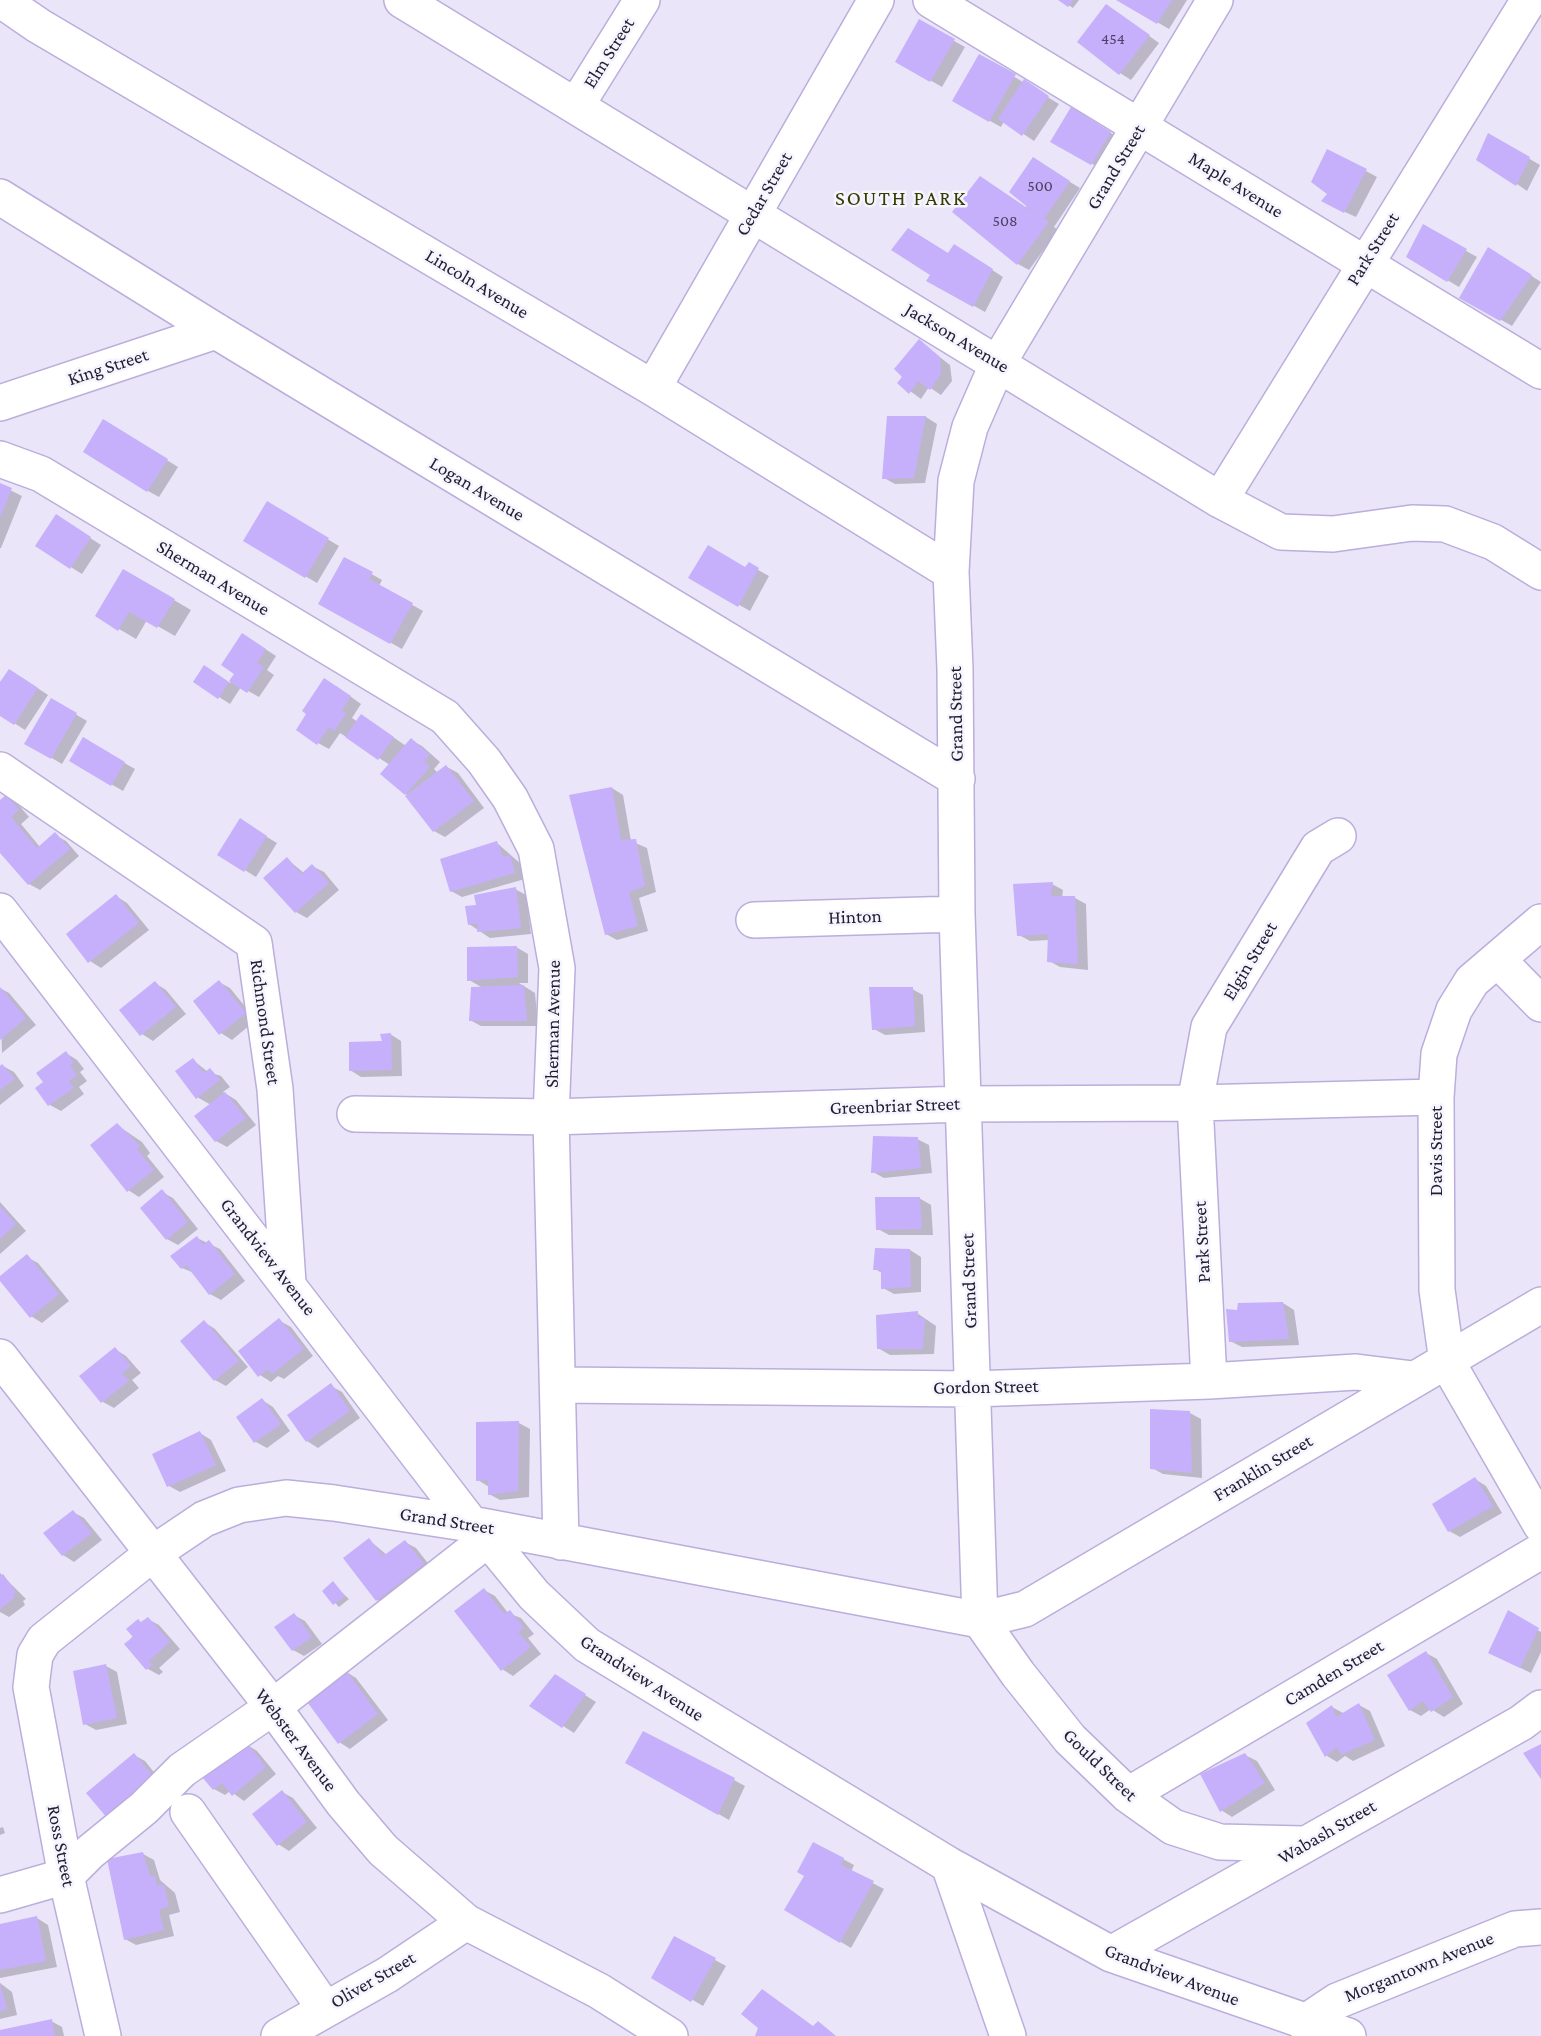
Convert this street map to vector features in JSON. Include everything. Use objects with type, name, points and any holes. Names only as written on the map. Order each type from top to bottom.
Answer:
[{"type":"street","name":"Lincoln Avenue","points":[[1,0],[39,26],[653,388],[951,572]]},
{"type":"street","name":"Jackson Avenue","points":[[402,0],[1220,500],[1282,532],[1333,534],[1412,523],[1445,524],[1493,542],[1541,572]]},
{"type":"street","name":"Elm Street","points":[[576,106],[642,0]]},
{"type":"street","name":"Cedar Street","points":[[653,388],[876,0]]},
{"type":"street","name":"Maple Avenue","points":[[931,0],[1141,125],[1363,265],[1541,371]]},
{"type":"street","name":"Grand Street","points":[[35,1655],[44,1640],[152,1554],[204,1519],[239,1505],[286,1498],[480,1532],[561,1542],[980,1620],[957,914],[957,779],[951,572],[956,481],[970,427],[998,363],[1215,0]]},
{"type":"street","name":"Park Street","points":[[1220,500],[1529,0]]},
{"type":"street","name":"Logan Avenue","points":[[0,197],[216,331],[957,779]]},
{"type":"street","name":"King Street","points":[[0,403],[216,331]]},
{"type":"street","name":"Sherman Avenue","points":[[0,459],[41,474],[445,717],[484,761],[510,798],[536,849],[557,968],[551,1117],[561,1542]]},
{"type":"street","name":"Richmond Street","points":[[0,770],[254,943],[275,1089],[288,1283]]},
{"type":"street","name":"Elgin Street","points":[[1195,1103],[1209,1027],[1318,848],[1338,836]]},
{"type":"street","name":"Grandview Avenue","points":[[0,911],[480,1532],[534,1595],[587,1645],[949,1865],[1111,1954],[1304,2023],[1348,2036]]},
{"type":"street","name":"Hinton","points":[[754,920],[957,914]]},
{"type":"street","name":"Davis Street","points":[[1447,1362],[1437,1290],[1438,1054],[1454,1010],[1472,981],[1541,922]]},
{"type":"street","points":[[1498,960],[1541,1004]]},
{"type":"street","name":"Greenbriar Street","points":[[355,1115],[551,1117],[964,1104],[1195,1103],[1436,1097]]},
{"type":"street","name":"Park Street","points":[[1195,1103],[1209,1381]]},
{"type":"street","name":"Franklin Street","points":[[980,1620],[1025,1609],[1541,1304]]},
{"type":"street","name":"Webster Avenue","points":[[0,1357],[273,1707],[343,1803],[383,1850],[466,1922],[598,1990],[670,2036]]},
{"type":"street","points":[[1447,1362],[1541,1525]]},
{"type":"street","name":"Gordon Street","points":[[559,1385],[972,1389],[1209,1381],[1356,1372],[1413,1380]]},
{"type":"street","points":[[0,1895],[66,1875],[144,1808],[182,1770],[273,1707],[480,1532]]},
{"type":"street","name":"Camden Street","points":[[1128,1796],[1541,1552]]},
{"type":"street","name":"Gould Street","points":[[980,1620],[1018,1674],[1070,1739],[1128,1796],[1173,1827],[1220,1842],[1305,1844]]},
{"type":"street","name":"Ross Street","points":[[35,1655],[31,1687],[66,1875],[103,2036]]},
{"type":"street","name":"Wabash Street","points":[[1111,1954],[1521,1723],[1541,1708]]},
{"type":"street","points":[[188,1812],[325,2009]]},
{"type":"street","points":[[949,1865],[1009,2036]]},
{"type":"street","name":"Oliver Street","points":[[279,2036],[387,1975],[466,1922]]},
{"type":"street","name":"Morgantown Avenue","points":[[1304,2023],[1337,2001],[1515,1929],[1541,1927]]},
{"type":"building","points":[[1058,0],[1073,0],[1068,7]]},
{"type":"building","points":[[1116,0],[1172,0],[1157,24]]},
{"type":"building","points":[[1106,4],[1150,35],[1119,75],[1077,42]]},
{"type":"building","points":[[919,19],[955,39],[930,82],[895,62]]},
{"type":"building","points":[[979,54],[1016,74],[989,122],[952,101]]},
{"type":"building","points":[[1024,79],[1049,96],[1022,136],[998,119]]},
{"type":"building","points":[[1071,107],[1111,132],[1091,165],[1050,142]]},
{"type":"building","points":[[1488,133],[1530,157],[1516,186],[1476,160]]},
{"type":"building","points":[[1327,149],[1367,169],[1344,213],[1321,201],[1327,194],[1311,182]]},
{"type":"building","points":[[1033,157],[1070,181],[1044,219],[1049,222],[1017,265],[952,212],[980,176],[1036,214],[1009,192]]},
{"type":"building","points":[[1423,224],[1467,249],[1447,282],[1406,257]]},
{"type":"building","points":[[908,228],[948,253],[954,244],[993,269],[973,307],[926,281],[930,275],[891,250]]},
{"type":"building","points":[[1488,247],[1532,275],[1500,321],[1459,298]]},
{"type":"building","points":[[919,339],[940,357],[941,374],[930,390],[918,381],[909,394],[897,383],[902,377],[894,369]]},
{"type":"building","points":[[887,416],[926,416],[914,478],[882,479]]},
{"type":"building","points":[[103,419],[168,459],[147,492],[83,452]]},
{"type":"building","points":[[0,483],[12,488],[0,518]]},
{"type":"building","points":[[267,501],[329,538],[305,578],[243,541]]},
{"type":"building","points":[[56,514],[91,537],[70,569],[35,546]]},
{"type":"building","points":[[708,545],[745,567],[749,562],[759,568],[738,607],[688,578]]},
{"type":"building","points":[[344,557],[373,572],[369,579],[413,603],[390,644],[318,604]]},
{"type":"building","points":[[123,569],[175,599],[157,628],[129,612],[118,631],[95,616]]},
{"type":"building","points":[[242,633],[266,649],[257,663],[264,667],[247,693],[229,681],[234,674],[221,665]]},
{"type":"building","points":[[204,665],[229,682],[218,699],[193,682]]},
{"type":"building","points":[[9,669],[38,688],[14,725],[0,716],[0,682]]},
{"type":"building","points":[[324,678],[351,696],[342,710],[346,714],[334,731],[329,727],[317,745],[296,730],[306,714],[302,711]]},
{"type":"building","points":[[51,698],[77,713],[51,759],[24,744]]},
{"type":"building","points":[[361,714],[394,737],[378,760],[345,737]]},
{"type":"building","points":[[83,737],[125,762],[111,786],[69,761]]},
{"type":"building","points":[[411,738],[430,755],[424,762],[430,767],[405,795],[380,774]]},
{"type":"building","points":[[446,765],[474,801],[433,832],[405,796]]},
{"type":"building","points":[[612,787],[621,840],[636,839],[645,886],[629,892],[638,926],[605,935],[569,795]]},
{"type":"building","points":[[6,795],[19,810],[11,817],[37,848],[55,832],[70,849],[28,885],[0,853],[0,800]]},
{"type":"building","points":[[240,818],[267,836],[244,872],[217,855]]},
{"type":"building","points":[[497,841],[503,857],[510,855],[515,873],[450,892],[440,859]]},
{"type":"building","points":[[287,857],[301,874],[312,864],[329,883],[295,913],[263,878]]},
{"type":"building","points":[[1053,882],[1051,896],[1075,896],[1078,964],[1047,962],[1048,934],[1017,936],[1013,884]]},
{"type":"building","points":[[516,887],[521,928],[477,932],[478,923],[468,925],[465,906],[476,905],[474,895]]},
{"type":"building","points":[[116,894],[139,923],[88,963],[66,934]]},
{"type":"building","points":[[517,946],[518,977],[467,981],[467,947]]},
{"type":"building","points":[[219,980],[246,1013],[219,1035],[193,1001]]},
{"type":"building","points":[[155,981],[176,1007],[140,1036],[119,1010]]},
{"type":"building","points":[[524,985],[527,1021],[469,1021],[471,987]]},
{"type":"building","points":[[0,987],[26,1018],[0,1040]]},
{"type":"building","points":[[869,987],[913,987],[915,1026],[872,1030]]},
{"type":"building","points":[[391,1033],[392,1070],[349,1071],[349,1042],[382,1041],[380,1034]]},
{"type":"building","points":[[66,1051],[74,1063],[70,1065],[77,1075],[69,1081],[74,1088],[48,1106],[35,1088],[43,1082],[36,1073]]},
{"type":"building","points":[[193,1058],[204,1073],[210,1068],[220,1080],[196,1099],[175,1071]]},
{"type":"building","points":[[2,1064],[15,1079],[0,1090],[0,1066]]},
{"type":"building","points":[[225,1092],[246,1118],[215,1142],[194,1116]]},
{"type":"building","points":[[117,1123],[140,1146],[137,1149],[154,1170],[127,1192],[90,1145]]},
{"type":"building","points":[[873,1136],[918,1137],[921,1168],[871,1173]]},
{"type":"building","points":[[162,1189],[188,1222],[166,1240],[140,1208]]},
{"type":"building","points":[[875,1197],[920,1197],[922,1229],[876,1230]]},
{"type":"building","points":[[0,1206],[16,1224],[0,1239]]},
{"type":"building","points":[[197,1236],[203,1245],[209,1240],[235,1274],[209,1295],[186,1265],[181,1269],[170,1256]]},
{"type":"building","points":[[875,1248],[910,1249],[911,1287],[881,1289],[881,1270],[873,1270]]},
{"type":"building","points":[[27,1254],[59,1294],[30,1318],[0,1281],[0,1276]]},
{"type":"building","points":[[1283,1302],[1289,1339],[1229,1342],[1226,1309],[1237,1310],[1238,1303]]},
{"type":"building","points":[[918,1311],[918,1318],[925,1318],[923,1349],[877,1349],[876,1315]]},
{"type":"building","points":[[279,1318],[304,1349],[272,1374],[268,1369],[258,1377],[238,1351]]},
{"type":"building","points":[[204,1320],[239,1361],[214,1381],[180,1341]]},
{"type":"building","points":[[115,1347],[131,1366],[122,1373],[129,1381],[101,1403],[79,1376]]},
{"type":"building","points":[[331,1383],[350,1411],[306,1442],[287,1415]]},
{"type":"building","points":[[262,1398],[281,1424],[254,1443],[236,1417]]},
{"type":"building","points":[[1150,1409],[1190,1411],[1192,1473],[1150,1469]]},
{"type":"building","points":[[519,1421],[518,1491],[488,1495],[488,1480],[476,1481],[476,1422]]},
{"type":"building","points":[[200,1431],[216,1465],[167,1487],[152,1454]]},
{"type":"building","points":[[1475,1477],[1493,1506],[1448,1532],[1432,1504]]},
{"type":"building","points":[[73,1510],[92,1533],[62,1556],[43,1533]]},
{"type":"building","points":[[369,1538],[383,1556],[405,1540],[424,1564],[376,1601],[343,1558]]},
{"type":"building","points":[[3,1574],[16,1592],[13,1595],[15,1598],[0,1609],[0,1576]]},
{"type":"building","points":[[333,1581],[345,1596],[333,1605],[322,1591]]},
{"type":"building","points":[[484,1588],[504,1614],[510,1610],[524,1628],[518,1632],[531,1647],[501,1671],[454,1611]]},
{"type":"building","points":[[1508,1610],[1539,1628],[1520,1668],[1488,1653]]},
{"type":"building","points":[[294,1613],[312,1637],[292,1651],[274,1627]]},
{"type":"building","points":[[148,1617],[170,1642],[149,1661],[153,1665],[146,1670],[124,1644],[133,1637],[126,1629],[138,1619],[141,1622]]},
{"type":"building","points":[[1426,1651],[1453,1697],[1431,1712],[1423,1701],[1409,1711],[1387,1675]]},
{"type":"building","points":[[106,1664],[117,1718],[83,1725],[73,1671]]},
{"type":"building","points":[[345,1669],[378,1714],[338,1744],[305,1699]]},
{"type":"building","points":[[555,1674],[586,1694],[562,1728],[529,1706]]},
{"type":"building","points":[[1359,1703],[1375,1740],[1341,1755],[1337,1747],[1325,1757],[1306,1723],[1332,1705],[1336,1717]]},
{"type":"building","points":[[643,1731],[735,1778],[718,1815],[625,1763]]},
{"type":"building","points":[[246,1742],[266,1767],[232,1796],[222,1783],[213,1790],[202,1777]]},
{"type":"building","points":[[1541,1744],[1541,1779],[1523,1753]]},
{"type":"building","points":[[134,1753],[155,1779],[108,1819],[86,1793]]},
{"type":"building","points":[[1245,1753],[1265,1783],[1220,1812],[1200,1774]]},
{"type":"building","points":[[282,1790],[307,1822],[277,1846],[252,1814]]},
{"type":"building","points":[[813,1842],[844,1858],[841,1865],[874,1881],[840,1943],[784,1910],[804,1876],[797,1872]]},
{"type":"building","points":[[143,1852],[150,1876],[155,1876],[157,1886],[164,1885],[169,1906],[159,1910],[164,1930],[124,1940],[107,1859]]},
{"type":"building","points":[[37,1916],[46,1961],[0,1970],[0,1924]]},
{"type":"building","points":[[674,1936],[716,1958],[691,2002],[651,1978]]},
{"type":"building","points":[[0,1983],[7,2009],[0,2011]]},
{"type":"building","points":[[762,1989],[813,2026],[818,2021],[836,2036],[755,2036],[758,2028],[741,2014]]},
{"type":"building","points":[[52,2019],[55,2036],[0,2036],[0,2030]]},
{"type":"district","name":"SOUTH PARK","points":[[901,199]]}]
